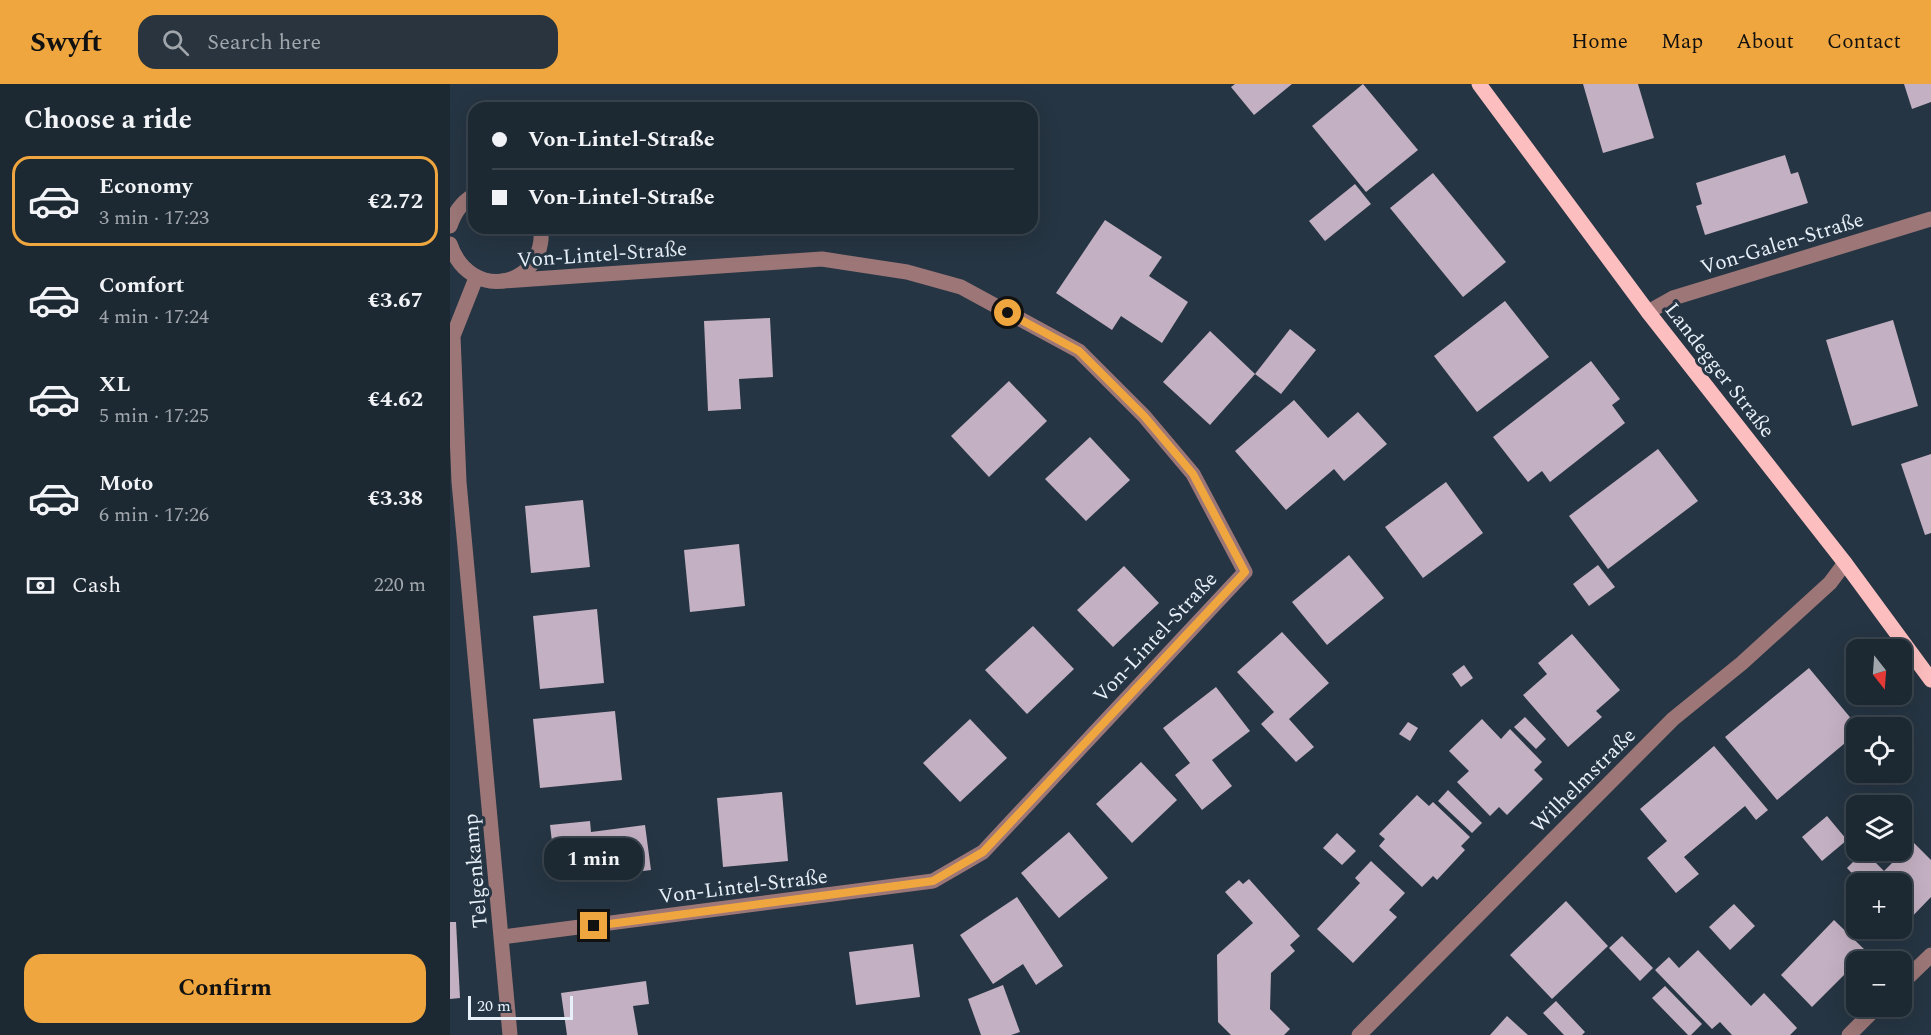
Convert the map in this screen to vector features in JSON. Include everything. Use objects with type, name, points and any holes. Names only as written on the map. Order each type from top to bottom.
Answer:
[{"type":"main road","name":"Landegger Straße","points":[[1479,84],[1647,312],[1845,563],[1931,680]]},
{"type":"street","points":[[450,226],[456,212],[468,198]]},
{"type":"street","name":"Von-Galen-Straße","points":[[1647,312],[1673,298],[1931,219]]},
{"type":"street","name":"Von-Lintel-Straße","points":[[503,281],[517,276],[530,267],[538,253],[542,234]]},
{"type":"street","points":[[450,244],[454,257],[476,278]]},
{"type":"street","name":"Von-Lintel-Straße","points":[[476,278],[503,281],[822,260],[906,272],[961,287],[1079,351],[1144,416],[1193,474],[1245,572],[983,852],[933,881],[502,937]]},
{"type":"street","name":"Telgenkamp","points":[[476,278],[453,336],[459,482],[510,1035]]},
{"type":"street","name":"Wilhelmstraße","points":[[1359,1035],[1673,719],[1742,663],[1830,583],[1845,563]]},
{"type":"street","points":[[1912,973],[1931,955]]},
{"type":"street","points":[[1849,1035],[1867,1017]]},
{"type":"building","points":[[1235,84],[1292,84],[1254,115],[1231,87]]},
{"type":"building","points":[[1363,84],[1418,150],[1366,192],[1312,126]]},
{"type":"building","points":[[1583,84],[1638,84],[1654,138],[1603,153]]},
{"type":"building","points":[[1904,84],[1931,84],[1931,102],[1912,109]]},
{"type":"building","points":[[1785,155],[1791,174],[1798,172],[1808,203],[1705,235],[1696,206],[1702,204],[1696,183]]},
{"type":"building","points":[[1433,173],[1506,262],[1463,297],[1390,208]]},
{"type":"building","points":[[1355,184],[1371,204],[1325,241],[1309,221]]},
{"type":"building","points":[[1105,220],[1162,257],[1149,276],[1188,302],[1162,343],[1121,316],[1112,330],[1056,293]]},
{"type":"building","points":[[1505,301],[1549,357],[1477,412],[1434,356]]},
{"type":"building","points":[[770,318],[773,377],[739,379],[741,409],[708,411],[704,321]]},
{"type":"building","points":[[1893,320],[1918,406],[1852,426],[1826,340]]},
{"type":"building","points":[[1290,329],[1316,350],[1281,394],[1255,374]]},
{"type":"building","points":[[1210,331],[1255,374],[1210,425],[1163,382]]},
{"type":"building","points":[[1591,361],[1620,399],[1612,405],[1625,423],[1550,482],[1542,471],[1528,482],[1493,437]]},
{"type":"building","points":[[1009,381],[1047,421],[989,477],[951,436]]},
{"type":"building","points":[[1294,400],[1328,438],[1358,412],[1387,444],[1344,481],[1334,469],[1286,510],[1235,451]]},
{"type":"building","points":[[1090,437],[1130,480],[1086,521],[1045,479]]},
{"type":"building","points":[[1658,449],[1698,501],[1608,569],[1569,516]]},
{"type":"building","points":[[1931,454],[1931,533],[1925,535],[1901,464]]},
{"type":"building","points":[[1446,482],[1483,533],[1423,578],[1385,527]]},
{"type":"building","points":[[583,500],[590,567],[531,573],[525,506]]},
{"type":"building","points":[[739,544],[745,606],[690,612],[684,550]]},
{"type":"building","points":[[1349,555],[1384,598],[1327,645],[1292,602]]},
{"type":"building","points":[[1598,565],[1615,587],[1589,606],[1573,584]]},
{"type":"building","points":[[1124,566],[1159,603],[1113,647],[1077,610]]},
{"type":"building","points":[[597,609],[604,683],[540,689],[533,616]]},
{"type":"building","points":[[1033,626],[1074,669],[1027,714],[985,670]]},
{"type":"building","points":[[1282,632],[1329,683],[1289,719],[1314,747],[1296,762],[1261,724],[1274,712],[1237,672]]},
{"type":"building","points":[[1572,634],[1620,690],[1596,711],[1602,717],[1568,747],[1523,695],[1547,674],[1538,663]]},
{"type":"building","points":[[1464,665],[1473,678],[1461,687],[1452,674]]},
{"type":"building","points":[[1809,668],[1850,717],[1846,717],[1846,742],[1777,800],[1725,737]]},
{"type":"building","points":[[1216,687],[1250,731],[1212,760],[1232,786],[1202,810],[1175,775],[1190,763],[1163,728]]},
{"type":"building","points":[[615,711],[622,780],[540,788],[533,719]]},
{"type":"building","points":[[1525,717],[1546,739],[1536,749],[1514,727]]},
{"type":"building","points":[[970,719],[1007,758],[960,802],[923,763]]},
{"type":"building","points":[[1482,719],[1501,739],[1510,729],[1542,762],[1534,770],[1543,779],[1507,815],[1499,807],[1490,816],[1457,782],[1469,771],[1449,751]]},
{"type":"building","points":[[1408,722],[1418,728],[1410,741],[1399,734]]},
{"type":"building","points":[[1714,746],[1768,810],[1756,820],[1745,806],[1684,857],[1699,874],[1676,893],[1647,858],[1667,841],[1640,809]]},
{"type":"building","points":[[1141,762],[1177,800],[1132,843],[1096,804]]},
{"type":"building","points":[[1448,790],[1482,823],[1472,833],[1438,801]]},
{"type":"building","points":[[782,792],[788,861],[723,867],[717,798]]},
{"type":"building","points":[[1417,795],[1429,806],[1433,802],[1470,837],[1461,846],[1465,850],[1437,880],[1433,876],[1422,887],[1379,846],[1385,839],[1379,834]]},
{"type":"building","points":[[1827,816],[1846,841],[1822,861],[1802,837]]},
{"type":"building","points":[[590,821],[591,832],[645,825],[651,870],[597,877],[596,871],[556,876],[550,825]]},
{"type":"building","points":[[1069,832],[1108,878],[1059,918],[1021,873]]},
{"type":"building","points":[[1337,833],[1356,851],[1342,865],[1323,848]]},
{"type":"building","points":[[1912,843],[1931,860],[1931,897],[1912,917],[1912,873],[1852,873],[1847,868],[1854,861],[1874,861],[1884,871],[1894,861],[1912,861]]},
{"type":"building","points":[[1371,861],[1405,893],[1389,910],[1397,917],[1353,963],[1317,929],[1360,883],[1355,878]]},
{"type":"building","points":[[1249,879],[1300,936],[1290,945],[1295,951],[1271,973],[1270,1009],[1290,1029],[1284,1035],[1231,1035],[1218,1022],[1217,955],[1253,923],[1225,892],[1239,880],[1243,884]]},
{"type":"building","points":[[1017,897],[1063,966],[1036,985],[1023,964],[993,984],[960,935]]},
{"type":"building","points":[[1566,901],[1608,946],[1552,999],[1510,955]]},
{"type":"building","points":[[1734,904],[1755,926],[1730,950],[1709,927]]},
{"type":"building","points":[[1834,920],[1846,932],[1846,939],[1854,939],[1866,951],[1846,951],[1846,973],[1812,1007],[1781,975]]},
{"type":"building","points":[[450,922],[456,922],[460,998],[450,999]]},
{"type":"building","points":[[1622,936],[1653,968],[1640,981],[1609,948]]},
{"type":"building","points":[[913,944],[920,997],[856,1005],[849,952]]},
{"type":"building","points":[[1698,950],[1751,1006],[1764,993],[1797,1028],[1790,1035],[1732,1035],[1720,1022],[1712,1029],[1655,970],[1669,957],[1679,968]]},
{"type":"building","points":[[646,981],[649,1004],[633,1006],[638,1035],[567,1035],[561,993]]},
{"type":"building","points":[[1003,985],[1020,1032],[1011,1035],[981,1035],[968,999]]},
{"type":"building","points":[[1665,986],[1702,1024],[1691,1035],[1688,1035],[1652,998]]},
{"type":"building","points":[[1556,1001],[1585,1032],[1582,1035],[1564,1035],[1543,1013]]},
{"type":"building","points":[[1507,1016],[1528,1035],[1490,1035]]},
{"type":"route","points":[[594,926],[933,881],[983,852],[1245,572],[1193,474],[1144,416],[1079,351],[1008,313]]}]
